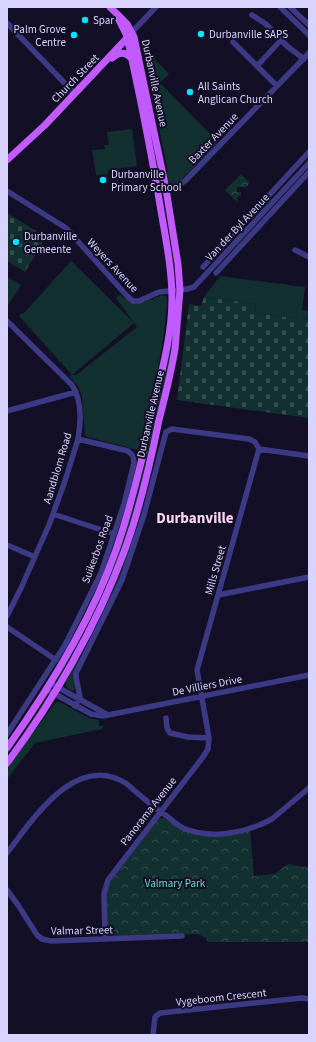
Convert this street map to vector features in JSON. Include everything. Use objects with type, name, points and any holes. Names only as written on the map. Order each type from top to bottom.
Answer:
[{"type":"main road","name":"Durbanville Avenue","points":[[7,763],[56,690],[102,606],[118,568],[137,514],[175,349],[180,290],[178,264],[166,189],[127,24],[112,9]]},
{"type":"main road","name":"Durbanville Avenue","points":[[7,748],[48,686],[79,634],[116,550],[136,487],[170,330],[172,290],[169,258],[158,191],[132,60],[130,35]]},
{"type":"main road","name":"Church Street","points":[[7,160],[32,138],[130,35]]},
{"type":"main road","points":[[102,65],[120,53],[126,54],[132,60]]},
{"type":"street","name":"Church Street","points":[[130,35],[156,7]]},
{"type":"street","points":[[280,7],[309,35]]},
{"type":"street","points":[[290,7],[309,26]]},
{"type":"street","points":[[252,15],[266,24],[280,40],[304,59]]},
{"type":"street","points":[[7,23],[74,94]]},
{"type":"street","points":[[257,66],[280,40]]},
{"type":"street","points":[[233,42],[277,86]]},
{"type":"street","name":"Baxter Avenue","points":[[158,191],[178,186],[185,181],[309,54]]},
{"type":"street","points":[[203,266],[309,152]]},
{"type":"street","name":"Van der Byl Avenue","points":[[172,290],[194,287],[309,163]]},
{"type":"street","name":"Van der Byl Avenue","points":[[216,273],[309,172]]},
{"type":"street","name":"Weyers Avenue","points":[[7,191],[66,228],[131,300],[139,301],[159,292],[172,290]]},
{"type":"street","points":[[228,240],[234,244]]},
{"type":"street","points":[[295,250],[309,257]]},
{"type":"street","points":[[7,411],[76,392],[72,385],[8,324]]},
{"type":"street","name":"Aandblom Road","points":[[7,616],[35,557],[53,514],[78,439],[80,423],[76,392]]},
{"type":"street","points":[[75,706],[80,696],[76,673],[122,580],[144,515],[166,432],[172,429],[249,439],[255,442],[259,449],[309,456]]},
{"type":"street","name":"Suikerbos Road","points":[[7,734],[66,645],[101,573],[124,504],[134,463],[132,454],[128,451],[78,439]]},
{"type":"street","name":"Mills Street","points":[[201,697],[197,670],[259,449]]},
{"type":"street","points":[[53,514],[114,534]]},
{"type":"street","points":[[7,545],[35,557]]},
{"type":"street","points":[[218,595],[309,577]]},
{"type":"street","points":[[7,627],[56,660]]},
{"type":"street","name":"De Villiers Drive","points":[[56,690],[75,706],[91,714],[99,716],[309,675]]},
{"type":"street","name":"De Villiers Drive","points":[[48,686],[79,699],[108,715]]},
{"type":"street","name":"Panorama Avenue","points":[[104,939],[104,894],[109,877],[205,755],[209,745],[209,738],[201,697]]},
{"type":"street","points":[[166,718],[167,728],[172,734],[188,737],[209,738]]},
{"type":"street","points":[[7,853],[49,800],[66,786],[88,777],[103,776],[118,779],[127,784],[160,812],[181,827],[212,834],[234,832],[253,827],[272,819],[309,788]]},
{"type":"street","name":"Valmar Street","points":[[7,890],[37,935],[42,939],[51,941],[182,936]]},
{"type":"street","name":"Vygeboom Crescent","points":[[153,1035],[155,1017],[160,1014],[302,998],[309,999]]},
{"type":"green space","points":[[149,53],[169,74],[160,83],[216,140],[217,143],[177,184],[171,184],[167,181],[166,174],[168,171],[145,61],[144,55]]},
{"type":"green space","points":[[132,129],[137,166],[108,170],[108,174],[96,175],[92,150],[105,149],[104,145],[109,145],[107,132]]},
{"type":"green space","points":[[241,174],[249,182],[247,187],[237,187],[237,192],[241,192],[241,196],[237,197],[238,203],[225,190]]},
{"type":"green space","points":[[7,213],[46,237],[25,272],[7,261]]},
{"type":"green space","points":[[71,261],[134,323],[72,375],[19,316],[20,314],[24,313]]},
{"type":"green space","points":[[220,276],[305,287],[302,310],[309,311],[309,320],[255,313],[256,304],[204,297]]},
{"type":"green space","points":[[7,277],[21,285],[7,307]]},
{"type":"green space","points":[[120,295],[130,302],[141,303],[162,295],[166,296],[166,316],[161,351],[143,436],[141,437],[138,450],[87,437],[85,435],[82,397],[78,386],[69,376],[76,375],[137,327],[116,298]]},
{"type":"green space","points":[[204,297],[256,304],[255,313],[309,320],[309,418],[177,400],[189,304],[201,306]]},
{"type":"green space","points":[[174,331],[171,356],[145,472],[127,536],[108,586],[105,585],[122,541],[138,492]]},
{"type":"green space","points":[[134,533],[121,577],[105,610],[104,609],[118,578]]},
{"type":"green space","points":[[78,658],[80,659],[76,687],[72,691],[67,688],[65,681]]},
{"type":"green space","points":[[56,702],[60,702],[89,718],[99,720],[99,726],[104,726],[102,729],[35,743],[7,779],[7,768]]},
{"type":"green space","name":"Valmary Park","points":[[161,818],[167,820],[182,830],[190,832],[216,833],[250,830],[254,876],[274,874],[288,864],[309,868],[309,942],[208,942],[206,938],[198,934],[110,936],[107,931],[106,895],[109,883],[158,819]]},
{"type":"place","name":"Spar","points":[[85,20]]},
{"type":"place","name":"Durbanville SAPS","points":[[201,34]]},
{"type":"place","name":"Palm Grove Centre","points":[[74,35]]},
{"type":"place","name":"All Saints Anglican Church","points":[[190,92]]},
{"type":"place","name":"Durbanville Primary School","points":[[103,180]]},
{"type":"place","name":"Durbanville Gemeente","points":[[16,242]]},
{"type":"district","name":"Durbanville","points":[[195,518]]}]
